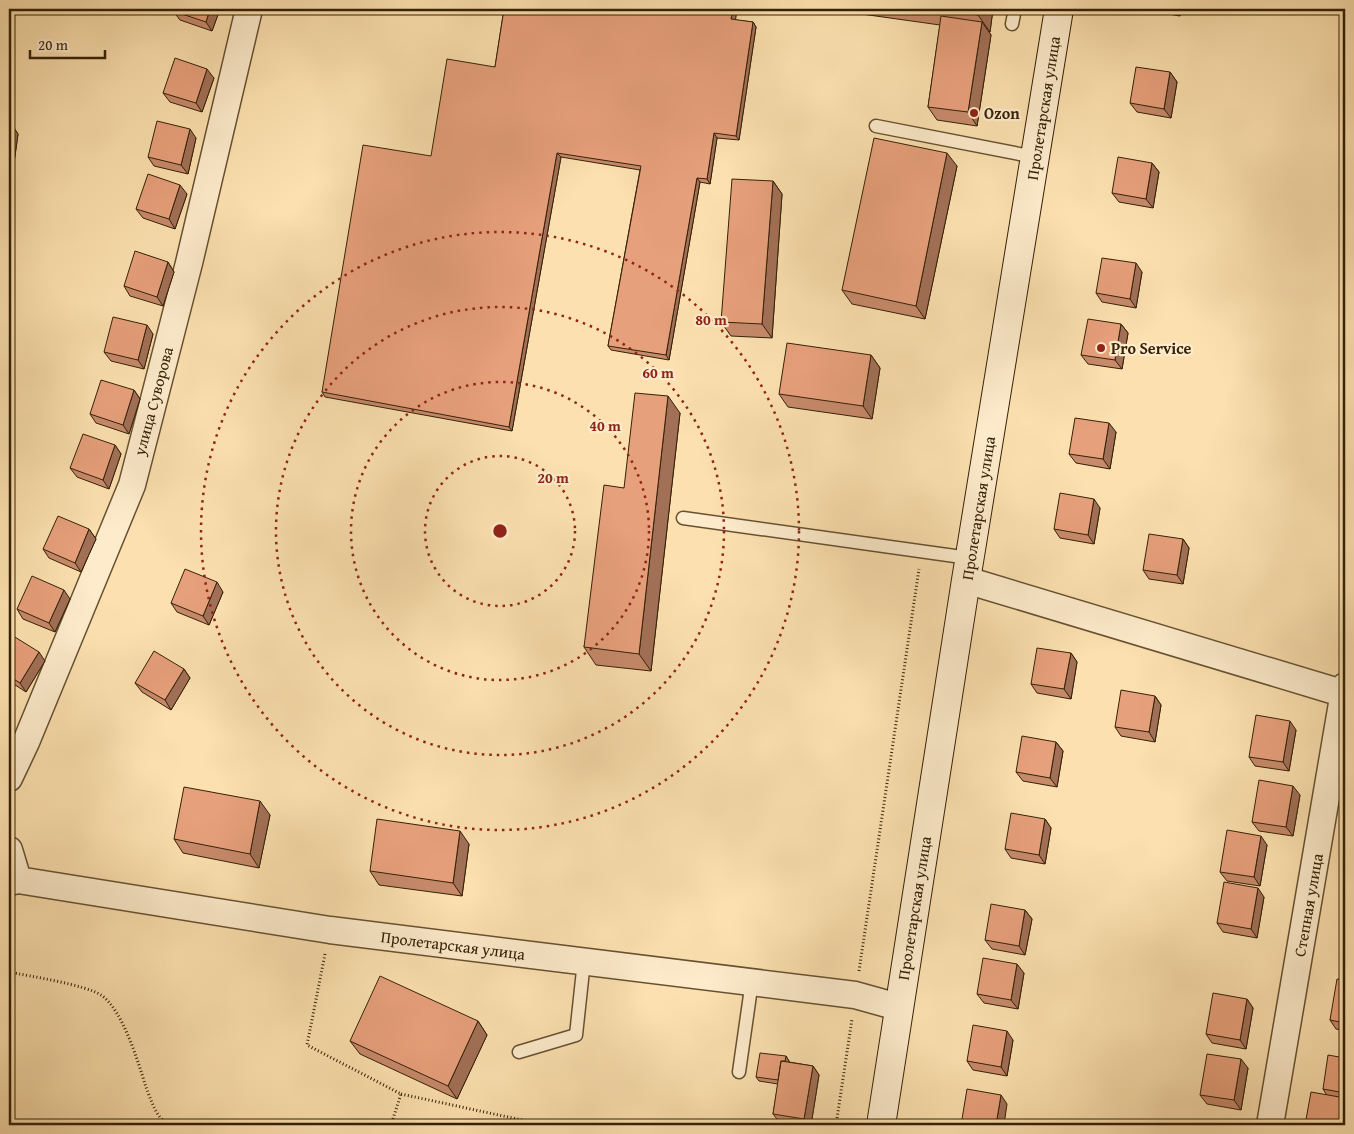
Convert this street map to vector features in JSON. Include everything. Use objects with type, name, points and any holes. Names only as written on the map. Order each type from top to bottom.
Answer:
[{"type":"main road","name":"Пролетарская улица","points":[[881,1125],[898,1007],[1059,9]]},
{"type":"street","name":"улица Суворова","points":[[9,778],[17,737],[132,485],[189,263],[249,9]]},
{"type":"street","points":[[968,569],[1345,691]]},
{"type":"street","name":"Степная улица","points":[[1270,1125],[1345,691]]},
{"type":"street","points":[[9,850],[14,881]]},
{"type":"street","name":"Пролетарская улица","points":[[14,881],[330,930],[855,995],[898,1007]]},
{"type":"lane","points":[[1012,24],[1015,9]]},
{"type":"lane","points":[[876,126],[1035,157]]},
{"type":"lane","points":[[683,518],[922,551],[968,569]]},
{"type":"lane","points":[[519,1052],[576,1035],[584,962]]},
{"type":"lane","points":[[739,1072],[752,981]]},
{"type":"path","points":[[836,1125],[922,551]]},
{"type":"path","points":[[330,930],[307,1045],[401,1094],[543,1125]]},
{"type":"path","points":[[9,972],[80,987],[102,995],[130,1037],[152,1104],[164,1122],[169,1125]]},
{"type":"path","points":[[391,1125],[401,1094]]},
{"type":"building","points":[[174,9],[210,9],[206,22],[173,11]]},
{"type":"building","points":[[504,9],[733,9],[731,19],[753,22],[736,136],[714,133],[707,179],[697,178],[666,355],[608,346],[641,166],[557,153],[509,427],[322,392],[363,145],[431,156],[447,59],[495,67]]},
{"type":"building","points":[[935,9],[979,9],[978,15]]},
{"type":"building","points":[[941,16],[982,22],[968,112],[928,107]]},
{"type":"building","points":[[175,58],[207,69],[196,103],[163,93]]},
{"type":"building","points":[[1136,67],[1170,72],[1164,109],[1130,103]]},
{"type":"building","points":[[157,121],[190,129],[181,165],[148,157]]},
{"type":"building","points":[[9,125],[12,125],[9,144]]},
{"type":"building","points":[[874,138],[947,153],[916,306],[842,290]]},
{"type":"building","points":[[1118,157],[1152,163],[1146,199],[1112,193]]},
{"type":"building","points":[[148,174],[180,185],[169,219],[136,209]]},
{"type":"building","points":[[732,179],[773,181],[762,324],[721,322]]},
{"type":"building","points":[[135,251],[168,262],[157,297],[124,286]]},
{"type":"building","points":[[1102,258],[1136,263],[1130,299],[1096,293]]},
{"type":"building","points":[[113,317],[147,325],[138,360],[104,352]]},
{"type":"building","points":[[1088,319],[1121,324],[1115,360],[1081,355]]},
{"type":"building","points":[[787,343],[871,355],[863,406],[779,394]]},
{"type":"building","points":[[101,380],[134,390],[123,425],[90,414]]},
{"type":"building","points":[[635,393],[668,396],[639,654],[584,647],[604,485],[624,488]]},
{"type":"building","points":[[1075,418],[1109,423],[1103,459],[1069,454]]},
{"type":"building","points":[[83,434],[115,445],[103,480],[70,468]]},
{"type":"building","points":[[1060,493],[1094,499],[1088,535],[1054,529]]},
{"type":"building","points":[[58,516],[89,529],[75,563],[43,549]]},
{"type":"building","points":[[1149,534],[1183,539],[1177,575],[1143,570]]},
{"type":"building","points":[[185,569],[217,582],[203,616],[171,603]]},
{"type":"building","points":[[32,576],[64,590],[49,623],[17,609]]},
{"type":"building","points":[[10,634],[39,652],[20,683],[9,676]]},
{"type":"building","points":[[1037,648],[1071,653],[1064,689],[1031,684]]},
{"type":"building","points":[[154,651],[184,669],[165,700],[135,683]]},
{"type":"building","points":[[1121,690],[1155,696],[1149,732],[1115,727]]},
{"type":"building","points":[[1256,715],[1290,721],[1283,762],[1249,757]]},
{"type":"building","points":[[1022,736],[1056,742],[1050,778],[1016,772]]},
{"type":"building","points":[[1259,780],[1293,786],[1286,827],[1252,822]]},
{"type":"building","points":[[184,787],[260,801],[250,854],[174,839]]},
{"type":"building","points":[[1011,813],[1045,819],[1039,855],[1005,849]]},
{"type":"building","points":[[377,819],[460,831],[453,883],[370,871]]},
{"type":"building","points":[[1227,830],[1261,836],[1254,877],[1220,872]]},
{"type":"building","points":[[1224,882],[1258,888],[1251,929],[1217,923]]},
{"type":"building","points":[[991,904],[1025,910],[1019,946],[985,940]]},
{"type":"building","points":[[983,958],[1017,964],[1011,1000],[977,994]]},
{"type":"building","points":[[380,976],[478,1021],[448,1086],[350,1041]]},
{"type":"building","points":[[1337,979],[1345,980],[1345,1023],[1330,1020]]},
{"type":"building","points":[[1213,993],[1247,999],[1240,1040],[1206,1034]]},
{"type":"building","points":[[973,1025],[1007,1031],[1001,1067],[967,1061]]},
{"type":"building","points":[[760,1053],[786,1056],[785,1061],[781,1061],[778,1080],[756,1077]]},
{"type":"building","points":[[1207,1054],[1241,1059],[1234,1100],[1200,1095]]},
{"type":"building","points":[[1328,1055],[1345,1058],[1345,1093],[1323,1089]]},
{"type":"building","points":[[781,1061],[813,1066],[804,1119],[773,1114]]},
{"type":"building","points":[[967,1089],[1001,1095],[996,1125],[961,1125]]},
{"type":"building","points":[[1311,1092],[1345,1098],[1340,1125],[1305,1125]]},
{"type":"place","name":"Ozon","points":[[974,113]]},
{"type":"place","name":"Pro Service","points":[[1101,348]]}]
